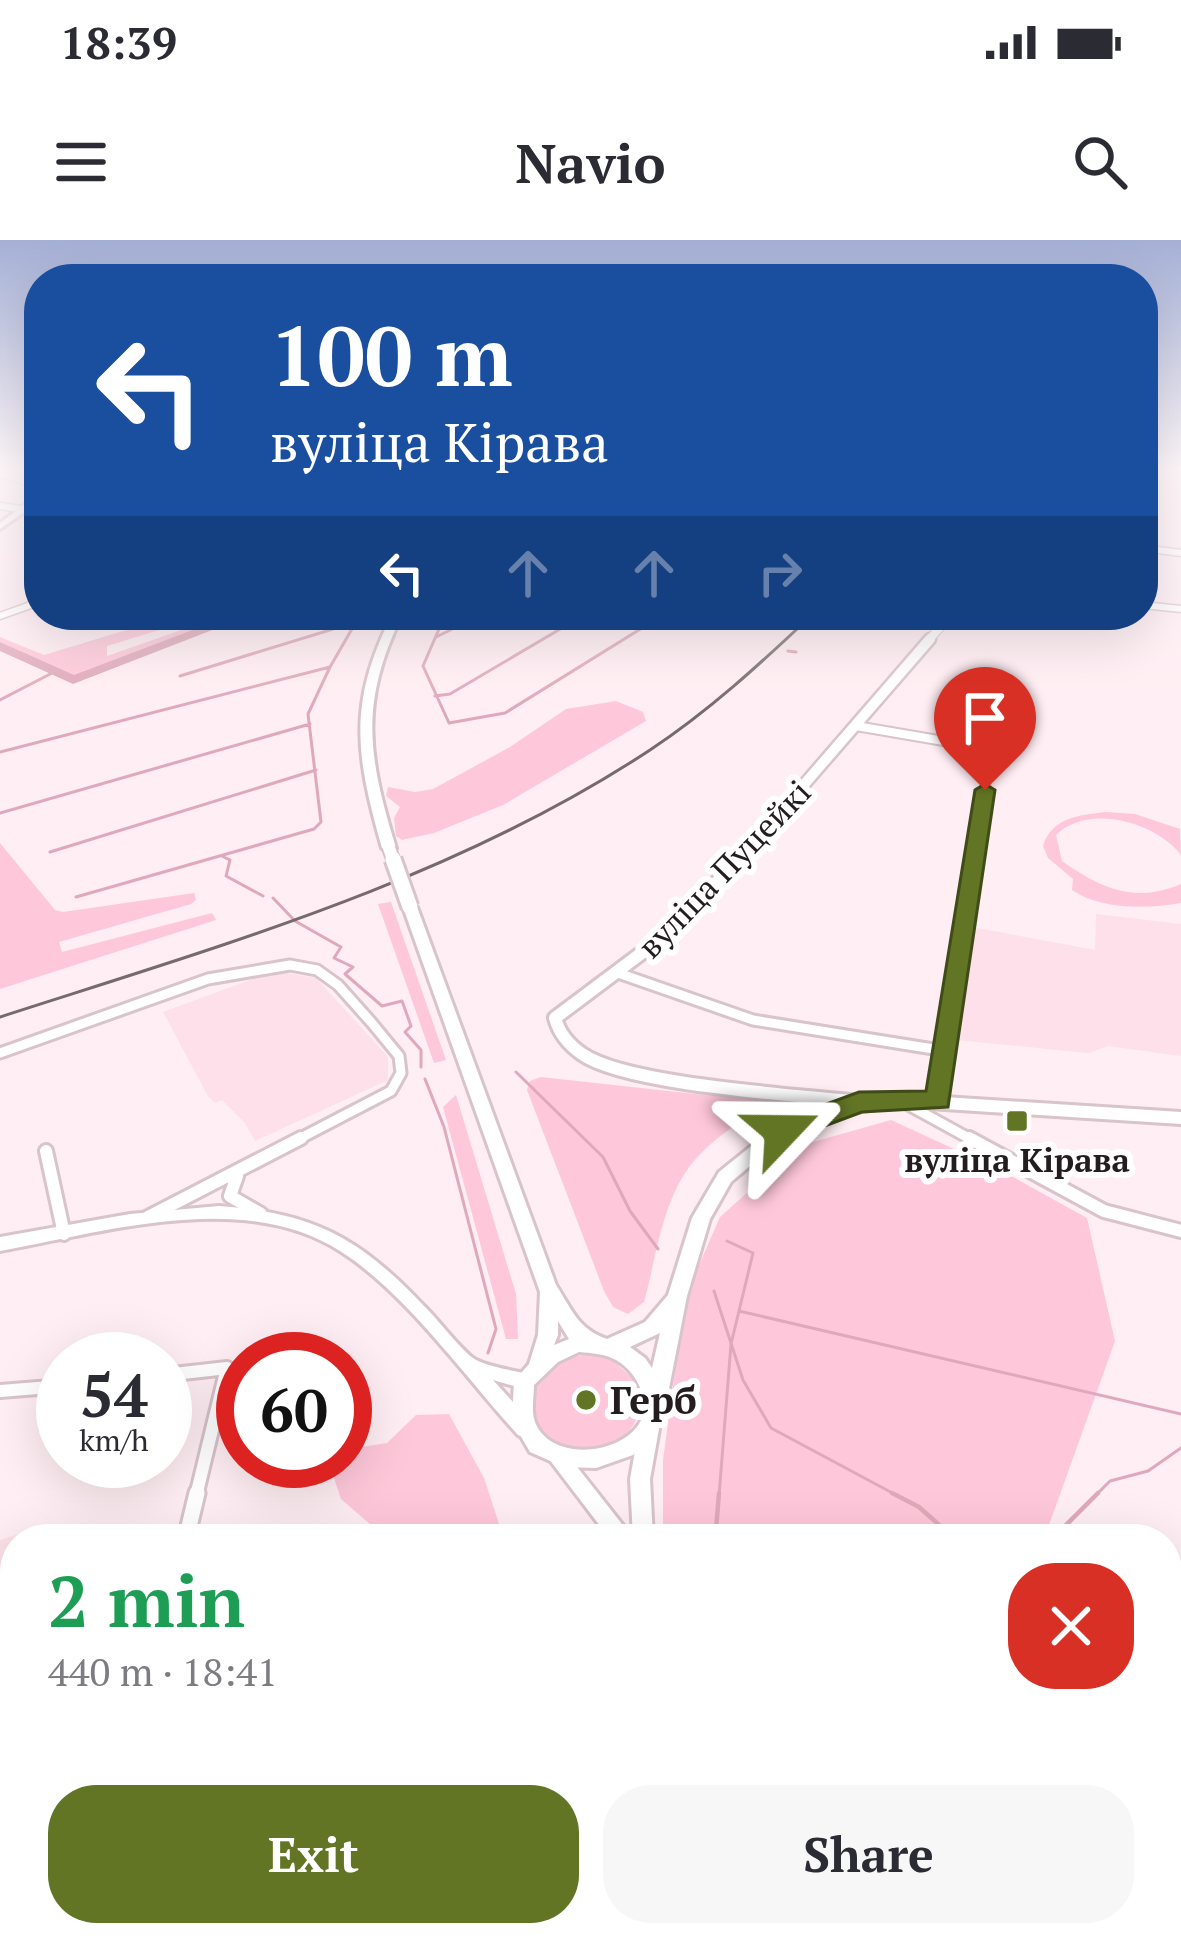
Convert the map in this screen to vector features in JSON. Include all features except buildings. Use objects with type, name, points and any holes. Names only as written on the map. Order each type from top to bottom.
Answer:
[{"type":"main road","points":[[390,630],[376,660],[363,712],[368,781],[388,848],[548,1288],[577,1335],[640,1366],[649,1380],[651,1418],[628,1449],[593,1462],[556,1456]]},
{"type":"main road","points":[[642,1524],[640,1479],[677,1296],[700,1219],[734,1167],[782,1131],[859,1102],[939,1100],[1181,1118]]},
{"type":"main road","points":[[0,1244],[146,1219],[217,1215],[273,1219],[325,1236],[385,1279],[556,1456],[610,1524]]},
{"type":"main road","points":[[528,1431],[521,1415],[530,1374],[548,1335],[548,1288]]},
{"type":"main road","points":[[462,1363],[488,1375],[530,1374],[563,1349],[603,1345],[652,1328],[677,1296]]},
{"type":"street","name":"вуліца Пуцейкі","points":[[859,1102],[632,1074],[584,1056],[559,1032],[555,1018],[619,973],[724,877],[938,630]]},
{"type":"street","points":[[856,726],[979,747],[990,754],[939,1100]]},
{"type":"street","points":[[0,1053],[176,990],[273,966],[319,970],[399,1056],[399,1080],[392,1090],[146,1219]]},
{"type":"street","points":[[619,973],[753,1019],[946,1051]]},
{"type":"street","points":[[898,1100],[1104,1210],[1181,1231]]},
{"type":"street","points":[[46,1151],[64,1234]]},
{"type":"street","points":[[243,1168],[231,1183],[230,1196],[273,1219]]},
{"type":"street","points":[[190,1524],[227,1369],[192,1372]]},
{"type":"street","points":[[0,1391],[36,1388]]},
{"type":"shaded area","points":[[126,630],[159,630],[107,646],[107,656],[181,630],[199,630],[74,677],[0,642],[0,637],[44,655]]},
{"type":"shaded area","points":[[616,701],[643,712],[646,721],[503,805],[434,833],[402,840],[396,836],[394,818],[400,807],[386,796],[388,787],[415,792],[433,789],[510,747],[566,709]]},
{"type":"shaded area","points":[[1135,814],[1180,829],[1181,855],[1155,833],[1103,819],[1070,825],[1056,835],[1062,861],[1090,879],[1133,893],[1181,884],[1181,903],[1125,906],[1072,890],[1073,879],[1048,858],[1043,846],[1047,836],[1060,823],[1077,816]]},
{"type":"shaded area","points":[[0,843],[55,910],[194,893],[196,900],[191,904],[59,942],[62,952],[212,913],[216,920],[0,989]]},
{"type":"shaded area","points":[[391,902],[446,1060],[434,1063],[378,904]]},
{"type":"shaded area","points":[[1096,914],[1181,924],[1181,1056],[1108,1046],[1089,1053],[956,1040],[972,927],[1095,950]]},
{"type":"shaded area","points":[[274,971],[316,978],[388,1057],[388,1080],[255,1141],[222,1100],[215,1103],[208,1096],[163,1012]]},
{"type":"shaded area","points":[[541,1077],[768,1102],[711,1144],[683,1176],[662,1228],[644,1302],[628,1314],[613,1307],[604,1291],[527,1090],[530,1081]]},
{"type":"shaded area","points":[[456,1095],[516,1294],[518,1339],[506,1339],[443,1107]]},
{"type":"shaded area","points":[[891,1120],[1004,1172],[1087,1218],[1115,1341],[1049,1524],[663,1524],[663,1460],[685,1297],[720,1217],[799,1146]]},
{"type":"shaded area","points":[[594,1354],[611,1359],[636,1381],[640,1403],[635,1421],[611,1444],[593,1448],[556,1441],[540,1429],[534,1399],[537,1387],[564,1360]]},
{"type":"shaded area","points":[[449,1414],[484,1478],[499,1524],[370,1524],[341,1499],[337,1488],[372,1488],[372,1445],[387,1443],[416,1415]]},
{"type":"waterway","points":[[0,646],[73,680],[205,630]]},
{"type":"waterway","points":[[180,676],[330,630]]},
{"type":"waterway","points":[[330,667],[351,630]]},
{"type":"waterway","points":[[437,696],[423,666],[439,630]]},
{"type":"waterway","points":[[436,637],[450,630]]},
{"type":"waterway","points":[[437,696],[450,694],[559,630]]},
{"type":"waterway","points":[[437,696],[449,723],[505,713],[639,630]]},
{"type":"waterway","points":[[788,651],[796,652]]},
{"type":"waterway","points":[[0,752],[330,667]]},
{"type":"waterway","points":[[309,724],[308,714],[330,667]]},
{"type":"waterway","points":[[0,700],[56,671]]},
{"type":"waterway","points":[[0,813],[309,724]]},
{"type":"waterway","points":[[309,724],[315,770]]},
{"type":"waterway","points":[[50,852],[315,770]]},
{"type":"waterway","points":[[76,897],[314,829],[321,822],[315,770]]},
{"type":"waterway","points":[[222,856],[230,860],[226,876],[263,896]]},
{"type":"waterway","points":[[273,898],[295,921],[341,947],[334,958],[353,967],[345,974],[382,1006],[402,1001],[411,1026],[405,1032],[421,1050],[421,1067]]},
{"type":"waterway","points":[[516,1072],[603,1157],[630,1211],[658,1249]]},
{"type":"waterway","points":[[425,1079],[444,1127],[496,1329],[488,1353]]},
{"type":"waterway","points":[[727,1241],[753,1253],[731,1344]]},
{"type":"waterway","points":[[714,1291],[731,1344]]},
{"type":"waterway","points":[[739,1311],[1181,1414]]},
{"type":"waterway","points":[[719,1496],[731,1344]]},
{"type":"waterway","points":[[731,1344],[743,1380],[771,1428],[898,1496]]},
{"type":"waterway","points":[[1067,1524],[1110,1481],[1148,1471],[1181,1448]]},
{"type":"waterway","points":[[716,1524],[719,1493]]},
{"type":"waterway","points":[[892,1493],[938,1524]]},
{"type":"railway","points":[[0,1017],[335,905],[497,836],[575,796],[672,735],[796,630]]},
{"type":"place","name":"вуліца Кірава","points":[[1017,1121]]},
{"type":"place","name":"Герб","points":[[586,1400]]},
{"type":"route","points":[[782,1131],[859,1102],[939,1100],[985,790]]}]
